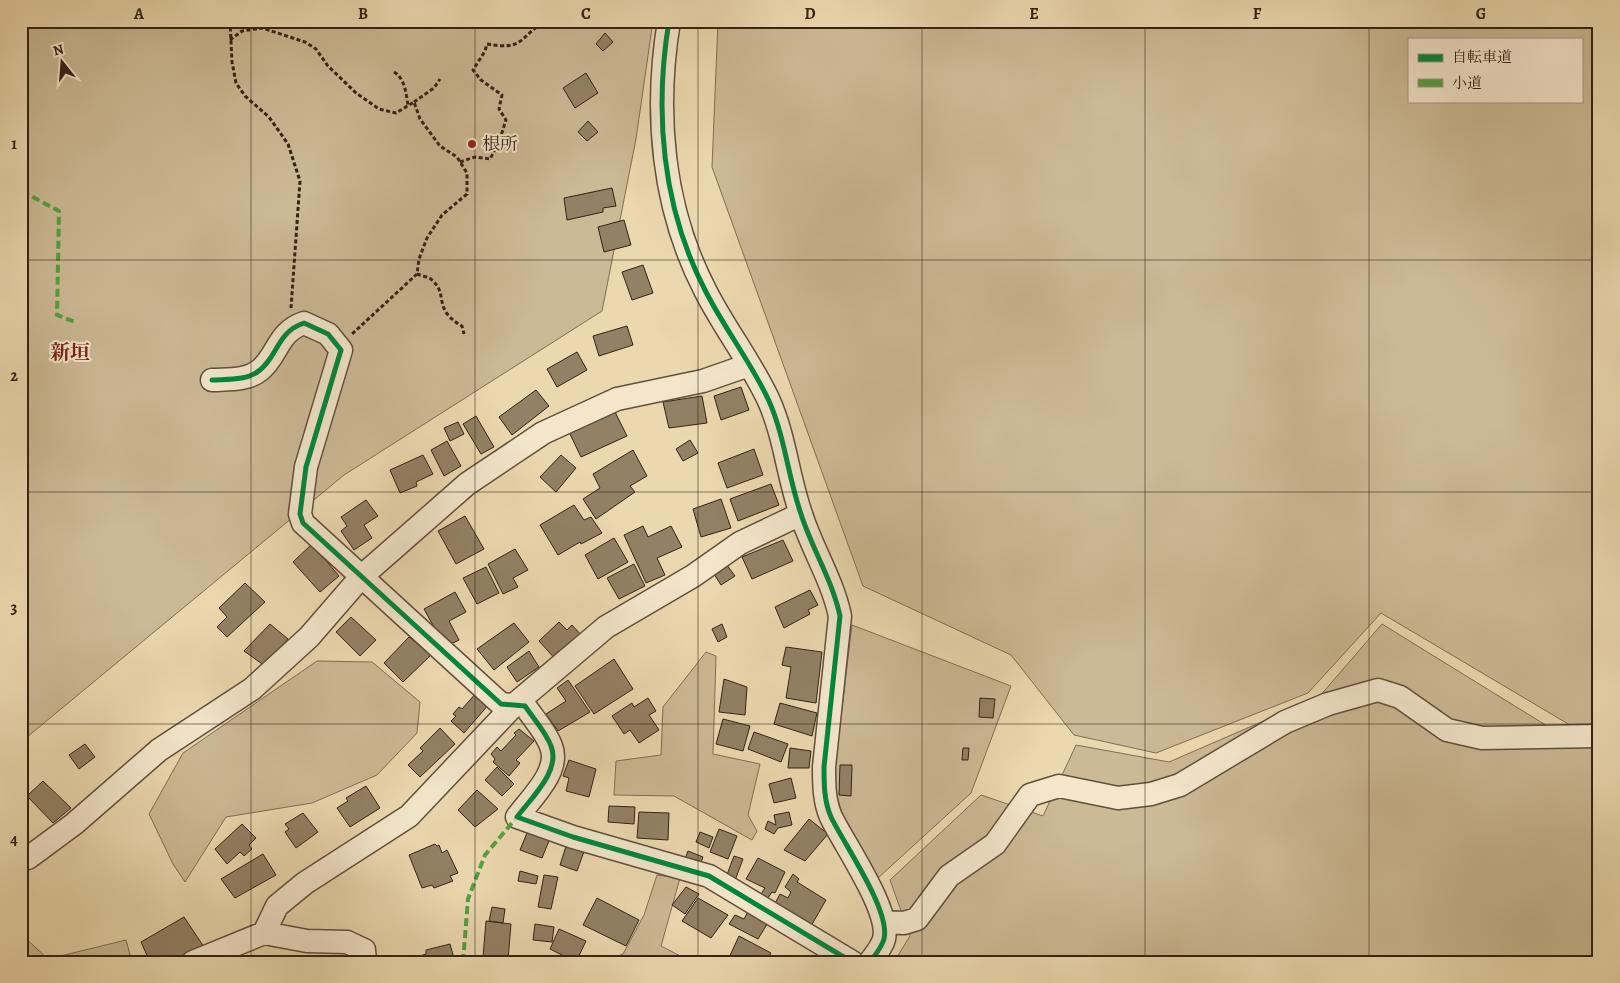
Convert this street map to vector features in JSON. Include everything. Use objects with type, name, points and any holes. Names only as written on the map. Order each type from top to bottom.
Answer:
[{"type":"street","points":[[669,21],[664,51],[661,101],[671,201],[686,247],[705,290],[768,401],[778,426],[801,514],[835,594],[840,616],[824,767],[824,793],[830,815],[877,902],[884,922],[884,938],[870,962]]},
{"type":"street","points":[[212,380],[240,379],[260,370],[293,326],[304,323],[330,337],[341,350],[306,467],[300,514],[303,523],[360,577],[404,613],[501,704],[525,706],[551,746],[554,762],[547,777],[517,817],[573,837],[709,876],[852,962]]},
{"type":"street","points":[[21,858],[28,858],[74,824],[159,750],[252,689],[309,637],[360,577],[467,484],[543,433],[616,399],[703,381],[749,365]]},
{"type":"street","points":[[264,933],[277,906],[305,883],[409,816],[515,704],[606,627],[693,576],[740,543],[801,514]]},
{"type":"street","points":[[884,922],[904,923],[917,919],[949,876],[995,844],[1030,795],[1059,786],[1118,798],[1151,794],[1180,785],[1285,722],[1328,704],[1370,692],[1378,690],[1400,697],[1446,730],[1482,738],[1599,736]]},
{"type":"street","points":[[193,962],[264,933],[307,941],[347,942],[364,950],[365,962]]},
{"type":"path","points":[[230,21],[230,40],[236,83],[245,96],[269,117],[288,144],[300,182],[291,309],[304,323]]},
{"type":"path","points":[[460,162],[475,157],[490,159],[499,142],[506,120],[499,109],[502,95],[481,80],[474,70],[487,44],[502,47],[516,46],[546,21]]},
{"type":"path","points":[[230,40],[242,31],[262,28],[305,42],[316,49],[343,82],[379,109],[396,113],[434,88],[440,79]]},
{"type":"path","points":[[394,72],[399,75],[404,86],[408,105]]},
{"type":"path","points":[[330,337],[350,336],[417,274],[419,259],[427,238],[442,215],[467,194],[467,173],[457,157],[440,146],[420,119],[414,102]]},
{"type":"path","points":[[417,274],[432,280],[438,288],[443,311],[450,319],[462,326],[464,334]]},
{"type":"shaded area","points":[[21,21],[653,21],[636,139],[602,311],[344,475],[21,742]]},
{"type":"shaded area","points":[[718,21],[1599,21],[1599,731],[1580,731],[1381,613],[1308,693],[1156,753],[1074,735],[1011,655],[863,586],[712,167]]},
{"type":"shaded area","points":[[1382,624],[1578,745],[1599,742],[1599,962],[894,962],[910,936],[890,880],[981,795],[1043,816],[1076,745],[1169,762],[1319,697]]},
{"type":"shaded area","points":[[852,625],[1011,686],[971,793],[878,878],[846,827],[833,783]]},
{"type":"shaded area","points":[[706,652],[716,656],[713,754],[760,764],[748,815],[757,831],[752,840],[674,796],[614,795],[616,761],[661,755],[663,707]]},
{"type":"shaded area","points":[[317,661],[372,662],[420,702],[417,733],[377,775],[312,803],[226,817],[185,882],[173,864],[149,814],[183,753]]},
{"type":"shaded area","points":[[657,875],[680,878],[661,946],[692,962],[605,962],[623,954],[644,915]]},
{"type":"shaded area","points":[[21,934],[48,959],[126,940],[132,962],[21,962]]},
{"type":"building","points":[[605,33],[613,42],[603,51],[596,44]]},
{"type":"building","points":[[586,73],[598,93],[575,108],[563,88]]},
{"type":"building","points":[[588,121],[598,132],[587,141],[578,132]]},
{"type":"building","points":[[612,188],[616,206],[603,208],[603,212],[567,220],[564,198]]},
{"type":"building","points":[[624,220],[631,245],[604,252],[598,227]]},
{"type":"building","points":[[643,265],[653,293],[632,300],[622,272]]},
{"type":"building","points":[[627,326],[633,345],[599,356],[593,336]]},
{"type":"building","points":[[577,352],[587,370],[557,387],[547,369]]},
{"type":"building","points":[[741,387],[749,410],[721,420],[714,396]]},
{"type":"building","points":[[536,390],[549,406],[512,435],[499,417]]},
{"type":"building","points":[[702,396],[707,423],[669,428],[663,402]]},
{"type":"building","points":[[614,410],[627,436],[581,457],[569,432]]},
{"type":"building","points":[[476,416],[494,447],[481,454],[463,424]]},
{"type":"building","points":[[458,422],[464,434],[450,441],[444,428]]},
{"type":"building","points":[[690,440],[698,453],[683,461],[676,449]]},
{"type":"building","points":[[447,441],[461,466],[444,476],[431,450]]},
{"type":"building","points":[[754,449],[763,475],[727,488],[718,463]]},
{"type":"building","points":[[633,450],[647,476],[630,486],[635,492],[596,519],[583,499],[600,488],[593,474]]},
{"type":"building","points":[[423,455],[433,474],[416,482],[417,486],[400,493],[390,470]]},
{"type":"building","points":[[561,455],[576,468],[556,492],[540,477]]},
{"type":"building","points":[[771,484],[779,505],[738,521],[730,499]]},
{"type":"building","points":[[721,499],[731,528],[701,537],[693,509]]},
{"type":"building","points":[[366,500],[378,516],[364,525],[372,538],[354,550],[341,531],[347,526],[341,517]]},
{"type":"building","points":[[574,505],[584,520],[591,517],[602,533],[581,544],[580,542],[558,555],[540,525]]},
{"type":"building","points":[[465,516],[484,549],[456,564],[438,531]]},
{"type":"building","points":[[643,526],[648,537],[671,526],[682,547],[657,558],[665,575],[646,583],[624,535]]},
{"type":"building","points":[[614,538],[628,562],[598,579],[585,555]]},
{"type":"building","points":[[783,540],[793,561],[752,579],[742,557]]},
{"type":"building","points":[[312,544],[339,576],[320,592],[293,562]]},
{"type":"building","points":[[515,549],[528,570],[513,578],[518,587],[503,594],[488,564]]},
{"type":"building","points":[[634,564],[645,586],[619,599],[607,578]]},
{"type":"building","points":[[727,565],[735,576],[721,585],[714,574]]},
{"type":"building","points":[[486,567],[499,593],[477,604],[463,578]]},
{"type":"building","points":[[245,583],[265,602],[227,637],[217,627],[227,617],[219,608]]},
{"type":"building","points":[[810,590],[818,605],[808,610],[810,614],[784,628],[775,607]]},
{"type":"building","points":[[455,592],[466,612],[449,621],[459,640],[445,647],[424,609]]},
{"type":"building","points":[[351,617],[376,640],[360,656],[336,632]]},
{"type":"building","points":[[559,622],[567,630],[572,625],[583,637],[557,661],[539,641]]},
{"type":"building","points":[[514,623],[529,642],[494,670],[477,649]]},
{"type":"building","points":[[270,624],[288,639],[265,666],[244,651]]},
{"type":"building","points":[[722,624],[727,637],[718,642],[712,629]]},
{"type":"building","points":[[409,637],[431,655],[403,682],[384,663]]},
{"type":"building","points":[[786,647],[822,652],[816,703],[786,698],[791,667],[782,665]]},
{"type":"building","points":[[529,651],[539,667],[517,682],[507,667]]},
{"type":"building","points":[[614,659],[633,689],[594,714],[575,686]]},
{"type":"building","points":[[724,679],[747,687],[745,715],[719,712]]},
{"type":"building","points":[[568,680],[590,712],[558,731],[546,714],[566,701],[557,688]]},
{"type":"building","points":[[477,692],[490,703],[464,733],[451,721],[456,716],[453,714],[459,707],[462,709]]},
{"type":"building","points":[[648,698],[656,711],[649,715],[659,730],[639,743],[630,730],[624,734],[612,716],[632,703],[634,707]]},
{"type":"building","points":[[980,698],[995,699],[993,718],[979,717]]},
{"type":"building","points":[[780,703],[817,713],[812,736],[774,724]]},
{"type":"building","points":[[723,719],[750,726],[743,751],[716,744]]},
{"type":"building","points":[[440,728],[455,744],[420,777],[408,765],[423,751],[420,748]]},
{"type":"building","points":[[519,729],[534,741],[516,760],[520,763],[509,776],[493,762],[495,759],[491,754],[497,747],[501,751]]},
{"type":"building","points":[[754,732],[788,744],[781,762],[748,749]]},
{"type":"building","points":[[85,744],[95,757],[79,769],[69,755]]},
{"type":"building","points":[[790,748],[811,751],[809,768],[788,768]]},
{"type":"building","points":[[963,748],[969,748],[968,760],[962,760]]},
{"type":"building","points":[[569,760],[596,769],[589,797],[566,791],[569,778],[563,776]]},
{"type":"building","points":[[840,765],[852,765],[851,796],[839,795]]},
{"type":"building","points":[[497,767],[514,784],[502,796],[485,780]]},
{"type":"building","points":[[791,778],[796,798],[774,803],[769,784]]},
{"type":"building","points":[[43,781],[71,808],[53,823],[27,796]]},
{"type":"building","points":[[366,786],[380,808],[350,827],[337,808],[348,801],[346,798]]},
{"type":"building","points":[[477,790],[498,809],[475,827],[458,810]]},
{"type":"building","points":[[609,806],[635,807],[634,824],[608,822]]},
{"type":"building","points":[[639,812],[669,813],[668,840],[637,838]]},
{"type":"building","points":[[789,812],[792,825],[778,828],[774,834],[765,829],[768,821],[776,825],[774,815]]},
{"type":"building","points":[[303,813],[318,832],[296,848],[285,832],[289,829],[285,824]]},
{"type":"building","points":[[809,819],[828,834],[805,861],[784,850]]},
{"type":"building","points":[[242,824],[256,838],[249,845],[252,849],[244,856],[240,852],[227,864],[215,849]]},
{"type":"building","points":[[529,828],[551,836],[542,858],[520,850]]},
{"type":"building","points":[[719,829],[737,836],[728,859],[710,852]]},
{"type":"building","points":[[700,832],[713,837],[709,848],[696,842]]},
{"type":"building","points":[[568,840],[586,846],[577,871],[560,865]]},
{"type":"building","points":[[435,844],[439,845],[442,853],[447,850],[458,873],[450,876],[453,881],[434,888],[432,885],[422,888],[409,855]]},
{"type":"building","points":[[688,851],[703,857],[699,868],[685,859]]},
{"type":"building","points":[[263,854],[276,875],[235,898],[221,879]]},
{"type":"building","points":[[734,856],[743,859],[734,883],[725,880]]},
{"type":"building","points":[[758,858],[785,872],[775,893],[772,892],[766,901],[759,897],[765,888],[746,879]]},
{"type":"building","points":[[520,871],[538,876],[536,884],[518,881]]},
{"type":"building","points":[[793,874],[799,879],[797,882],[826,900],[811,926],[772,909],[780,894],[788,898],[791,892],[785,887]]},
{"type":"building","points":[[544,875],[558,877],[551,909],[538,907]]},
{"type":"building","points":[[686,887],[699,894],[685,914],[672,905]]},
{"type":"building","points":[[597,898],[639,920],[626,946],[583,925]]},
{"type":"building","points":[[698,898],[728,915],[711,938],[682,921]]},
{"type":"building","points":[[492,907],[505,909],[503,923],[489,921]]},
{"type":"building","points":[[749,910],[769,921],[758,939],[729,924],[735,915],[744,919]]},
{"type":"building","points":[[184,917],[204,947],[175,962],[150,962],[141,942]]},
{"type":"building","points":[[486,921],[511,924],[508,960],[483,957]]},
{"type":"building","points":[[535,924],[554,927],[552,942],[533,940]]},
{"type":"building","points":[[559,929],[586,941],[576,962],[550,949]]},
{"type":"building","points":[[739,936],[771,953],[766,962],[727,962]]},
{"type":"building","points":[[450,944],[455,962],[415,962],[414,958],[426,954],[426,950]]},
{"type":"building","points":[[346,956],[346,962],[286,962],[286,958]]},
{"type":"marked path","points":[[21,194],[27,194],[59,211],[57,315],[75,322]]},
{"type":"marked path","points":[[463,962],[468,899],[485,855],[517,817]]},
{"type":"cycle path","points":[[669,21],[664,55],[662,124],[665,158],[679,226],[690,258],[705,290],[769,401],[779,429],[801,514],[832,589],[840,616],[824,767],[825,792],[831,817],[874,895],[884,927],[884,939],[870,962]]},
{"type":"cycle path","points":[[212,380],[237,379],[255,374],[271,358],[288,332],[304,323],[328,334],[341,350],[306,467],[300,514],[303,523],[501,704],[525,706],[539,725],[551,746],[553,755],[552,765],[537,793],[517,817],[573,837],[709,876],[852,962]]},
{"type":"place","name":"根所","points":[[472,144]]},
{"type":"district","name":"新垣","points":[[70,352]]}]
